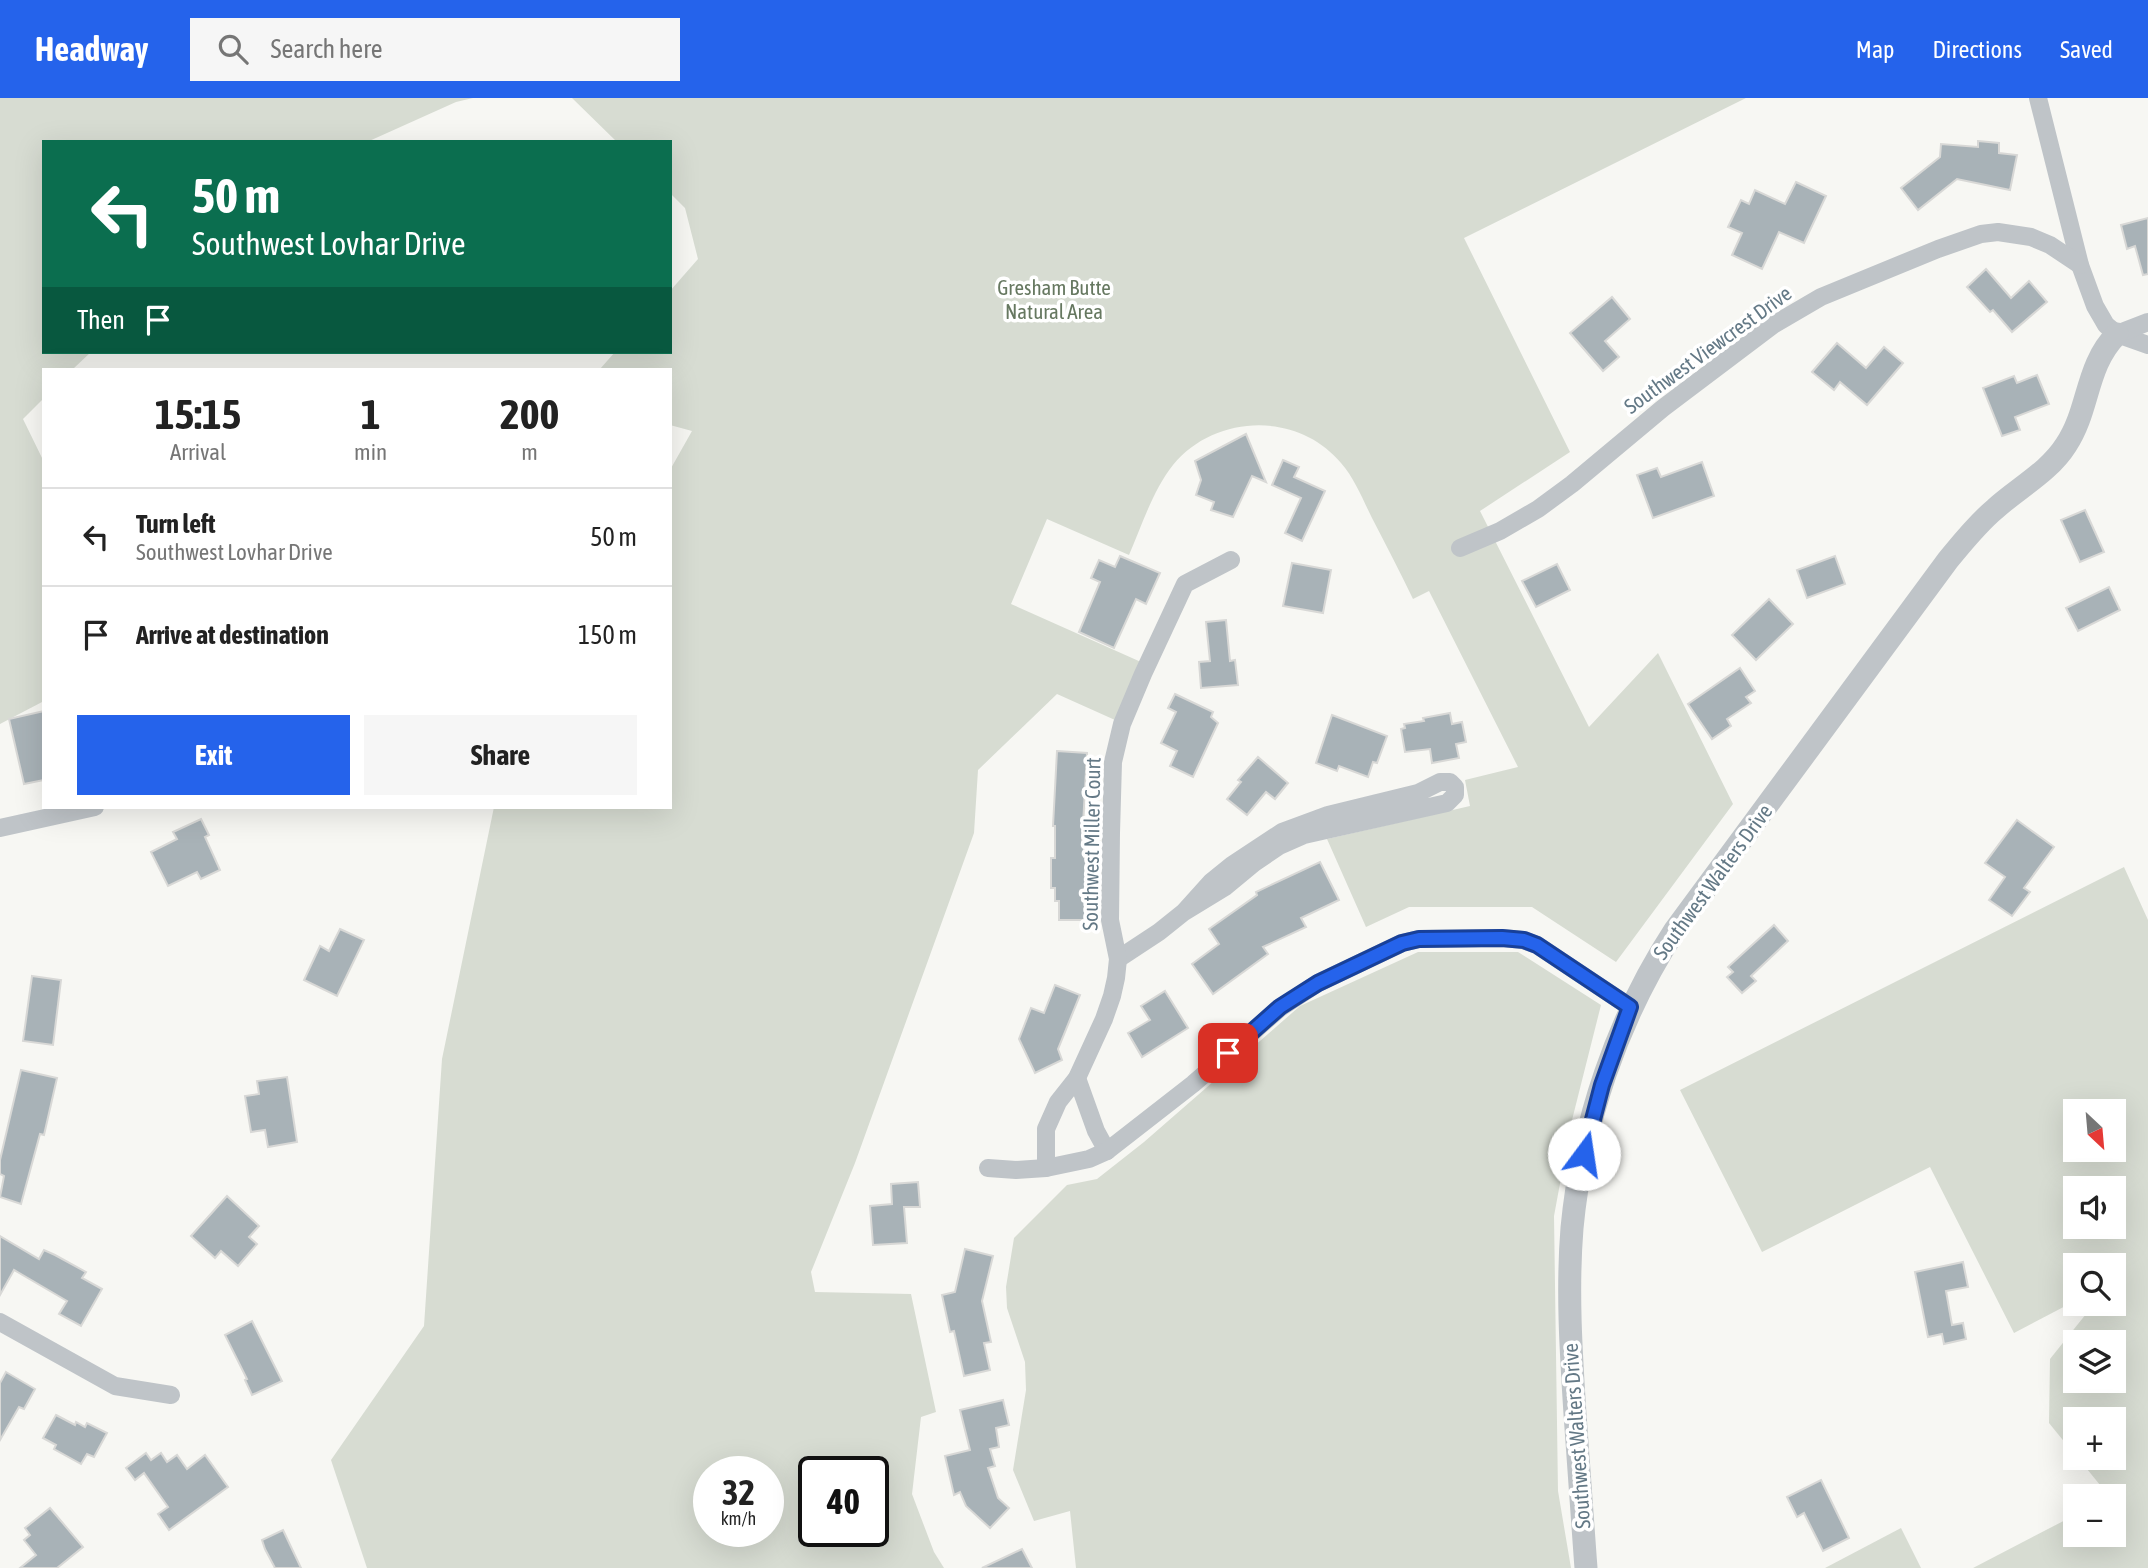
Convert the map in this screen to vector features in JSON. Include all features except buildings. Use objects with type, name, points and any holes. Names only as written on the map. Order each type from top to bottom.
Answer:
[{"type":"street","points":[[2038,98],[2080,265],[2100,316],[2106,326],[2117,334],[2148,345]]},
{"type":"street","name":"Southwest Viewcrest Drive","points":[[1460,548],[1500,531],[1538,509],[1663,408],[1773,325],[1821,297],[1981,234],[1998,232],[2031,237],[2050,245],[2080,265]]},
{"type":"street","points":[[2117,334],[2148,322]]},
{"type":"street","name":"Southwest Walters Drive","points":[[1586,1568],[1569,1318],[1572,1228],[1587,1139],[1613,1052],[1630,1007],[1675,930],[1948,560],[1995,508],[2054,460],[2066,445],[2077,423],[2093,370],[2117,334]]},
{"type":"street","name":"Southwest Miller Court","points":[[1046,1168],[1046,1129],[1058,1102],[1077,1077],[1112,996],[1118,959],[1110,919],[1113,762],[1122,724],[1185,584],[1231,560]]},
{"type":"street","points":[[1118,959],[1184,912],[1225,887],[1279,846],[1304,835],[1447,803],[1455,795],[1455,787],[1450,782],[1440,782],[1418,793],[1328,815],[1282,832],[1232,864],[1211,882],[1184,912]]},
{"type":"street","points":[[0,828],[86,809]]},
{"type":"street","points":[[988,1168],[1046,1168],[1089,1159],[1107,1151],[1193,1084],[1280,1007],[1318,983],[1402,943],[1419,939],[1524,940],[1537,945],[1630,1007]]},
{"type":"street","points":[[1077,1077],[1096,1131],[1107,1151]]},
{"type":"street","points":[[0,1322],[116,1387],[171,1395]]},
{"type":"green space","points":[[0,98],[473,98],[456,102],[371,140],[42,140],[42,354],[89,354],[74,368],[42,368],[42,400],[23,419],[42,458],[42,702],[0,724]]},
{"type":"green space","name":"Gresham Butte Natural Area","points":[[572,98],[1746,98],[1464,238],[1570,452],[1480,511],[1589,727],[1658,653],[1733,804],[1616,962],[1532,907],[1409,907],[1366,927],[1327,839],[1470,806],[1465,780],[1518,767],[1429,591],[1413,599],[1346,469],[1323,446],[1303,434],[1280,427],[1257,425],[1233,428],[1211,436],[1191,448],[1173,465],[1148,508],[1129,555],[1047,519],[1011,604],[1141,662],[1115,720],[1057,694],[978,770],[974,833],[855,1163],[811,1272],[815,1292],[911,1294],[936,1412],[921,1417],[912,1494],[934,1552],[944,1568],[367,1568],[331,1460],[424,1326],[442,1059],[494,809],[672,809],[672,466],[692,431],[672,426],[672,368],[601,368],[613,354],[672,354],[672,289],[698,259],[685,208],[672,195],[672,140],[615,140]]},
{"type":"green space","points":[[2124,867],[2148,920],[2148,1568],[1973,1568],[2063,1521],[2063,1547],[2126,1547],[2126,1484],[2099,1484],[2088,1470],[2126,1470],[2126,1407],[2063,1407],[2063,1440],[2049,1423],[2050,1359],[2063,1343],[2063,1393],[2126,1393],[2126,1330],[2073,1330],[2084,1316],[2126,1316],[2126,1253],[2063,1253],[2063,1307],[2014,1333],[1930,1167],[1762,1252],[1680,1090]]},
{"type":"green space","points":[[1418,952],[1518,952],[1601,1005],[1571,1124],[1554,1216],[1558,1491],[1571,1568],[1076,1568],[1070,1511],[1034,1521],[1013,1470],[1026,1390],[1025,1362],[1007,1308],[1006,1287],[1014,1238],[1067,1185],[1097,1179],[1144,1142],[1300,1006]]},
{"type":"green space","points":[[1901,1528],[1921,1568],[1825,1568]]},
{"type":"route","points":[[1228,1053],[1280,1007],[1302,993],[1402,943],[1419,939],[1524,940],[1537,945],[1630,1007],[1602,1085],[1584,1154]]}]
